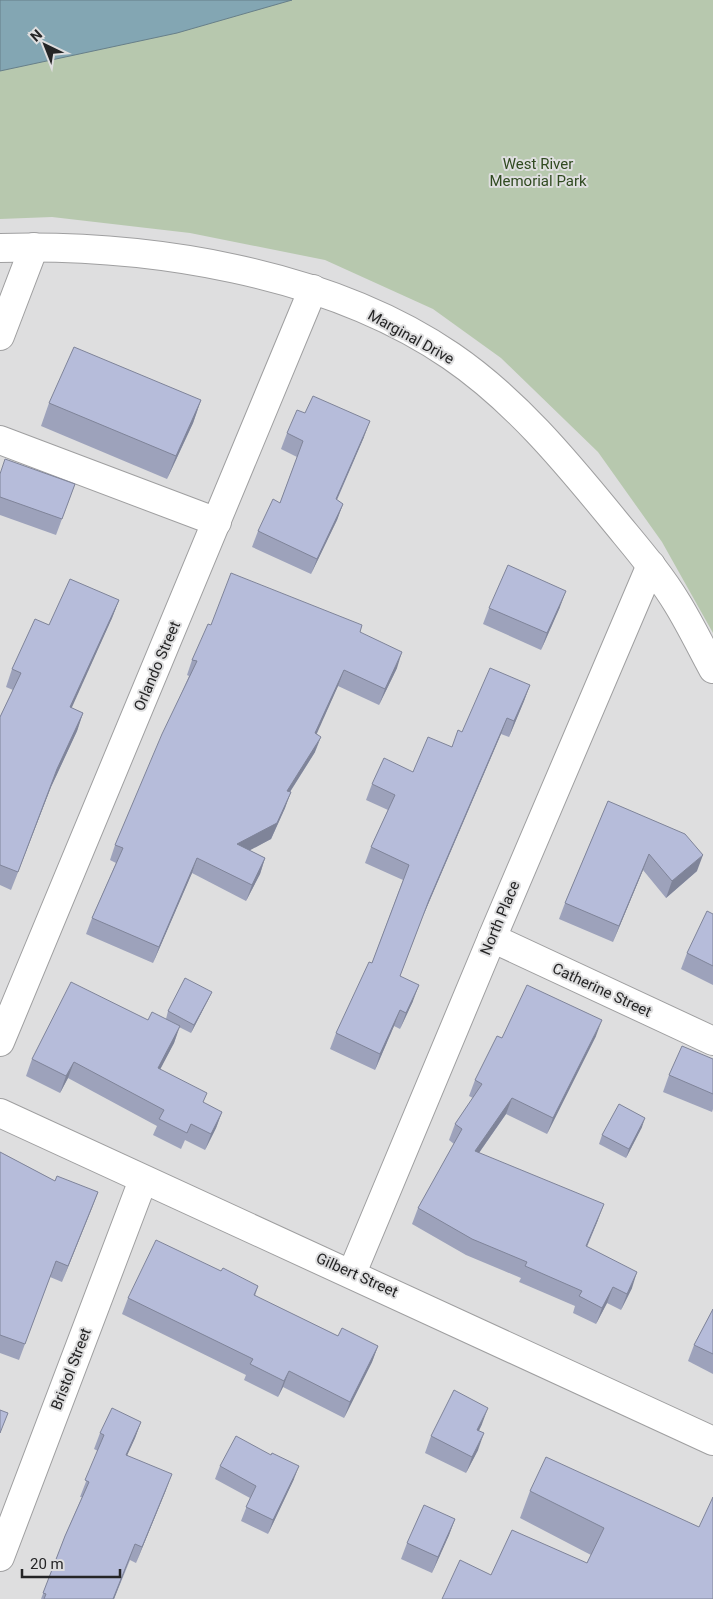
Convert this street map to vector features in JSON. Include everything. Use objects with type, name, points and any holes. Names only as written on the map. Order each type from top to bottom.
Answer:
[{"type":"street","name":"Marginal Drive","points":[[0,248],[34,247],[163,255],[314,289],[393,324],[450,356],[512,405],[582,481],[651,566],[677,603],[713,670]]},
{"type":"street","points":[[0,336],[34,247]]},
{"type":"street","name":"Orlando Street","points":[[0,1042],[314,289]]},
{"type":"street","points":[[0,440],[217,522]]},
{"type":"street","name":"North Place","points":[[352,1273],[492,938],[651,566]]},
{"type":"street","name":"Catherine Street","points":[[492,938],[713,1041]]},
{"type":"street","name":"Gilbert Street","points":[[0,1113],[713,1440]]},
{"type":"street","name":"Bristol Street","points":[[0,1557],[143,1180]]},
{"type":"green space","name":"West River Memorial Park","points":[[0,0],[713,0],[713,633],[662,542],[598,452],[501,358],[433,309],[325,260],[190,233],[52,217],[0,219]]},
{"type":"water","points":[[0,0],[292,0],[177,33],[0,71]]},
{"type":"building","points":[[74,347],[201,400],[176,456],[49,403]]},
{"type":"building","points":[[313,396],[370,421],[336,499],[343,504],[317,559],[258,531],[273,499],[280,503],[303,441],[287,433],[297,410],[305,413]]},
{"type":"building","points":[[5,459],[75,484],[62,519],[0,497],[0,474]]},
{"type":"building","points":[[508,565],[566,591],[547,633],[489,608]]},
{"type":"building","points":[[231,573],[362,625],[360,632],[402,652],[385,689],[344,670],[315,733],[321,737],[287,791],[291,792],[277,823],[237,844],[265,858],[252,885],[197,858],[159,947],[92,918],[123,848],[115,845],[162,734],[197,661],[192,660],[208,624],[211,625]]},
{"type":"building","points":[[70,579],[119,600],[70,707],[83,713],[57,769],[18,872],[0,865],[0,717],[21,673],[12,669],[35,619],[49,625]]},
{"type":"building","points":[[490,668],[530,685],[514,721],[507,718],[429,900],[400,976],[419,985],[406,1013],[400,1010],[380,1054],[336,1033],[369,962],[372,963],[409,865],[371,847],[395,795],[372,784],[384,758],[413,772],[428,737],[452,747],[458,730],[462,732]]},
{"type":"building","points":[[608,801],[685,834],[703,855],[672,881],[649,854],[619,926],[565,903]]},
{"type":"building","points":[[707,911],[713,914],[713,966],[687,953]]},
{"type":"building","points":[[185,978],[212,992],[194,1025],[168,1011]]},
{"type":"building","points":[[71,982],[148,1020],[152,1012],[180,1026],[158,1068],[207,1093],[203,1102],[222,1112],[211,1134],[191,1124],[187,1133],[159,1119],[164,1110],[74,1062],[66,1076],[32,1059]]},
{"type":"building","points":[[527,985],[602,1020],[553,1118],[512,1098],[475,1151],[604,1204],[586,1246],[637,1272],[627,1294],[613,1287],[602,1308],[579,1296],[582,1291],[525,1266],[527,1262],[472,1239],[418,1208],[462,1129],[455,1124],[482,1084],[475,1080],[497,1036],[502,1038]]},
{"type":"building","points":[[682,1046],[713,1059],[713,1094],[669,1075]]},
{"type":"building","points":[[619,1104],[645,1118],[629,1149],[602,1135]]},
{"type":"building","points":[[0,1152],[55,1181],[57,1176],[98,1192],[68,1266],[56,1261],[25,1344],[0,1335]]},
{"type":"building","points":[[156,1240],[221,1271],[223,1268],[258,1286],[254,1295],[338,1336],[342,1328],[378,1346],[350,1402],[289,1371],[284,1381],[250,1364],[253,1359],[128,1298]]},
{"type":"building","points":[[713,1309],[713,1354],[694,1345]]},
{"type":"building","points":[[454,1390],[488,1408],[477,1430],[484,1433],[472,1457],[431,1436]]},
{"type":"building","points":[[112,1408],[141,1422],[126,1455],[172,1474],[142,1547],[135,1544],[113,1599],[44,1599],[46,1594],[43,1593],[89,1482],[85,1480],[104,1435],[100,1433]]},
{"type":"building","points":[[0,1410],[8,1413],[0,1433]]},
{"type":"building","points":[[236,1436],[271,1455],[272,1453],[299,1466],[273,1520],[246,1507],[256,1486],[220,1466]]},
{"type":"building","points":[[546,1457],[699,1527],[713,1497],[713,1599],[442,1599],[460,1560],[491,1575],[512,1530],[587,1563],[604,1528],[530,1491]]},
{"type":"building","points":[[424,1505],[455,1519],[438,1557],[407,1543]]}]
